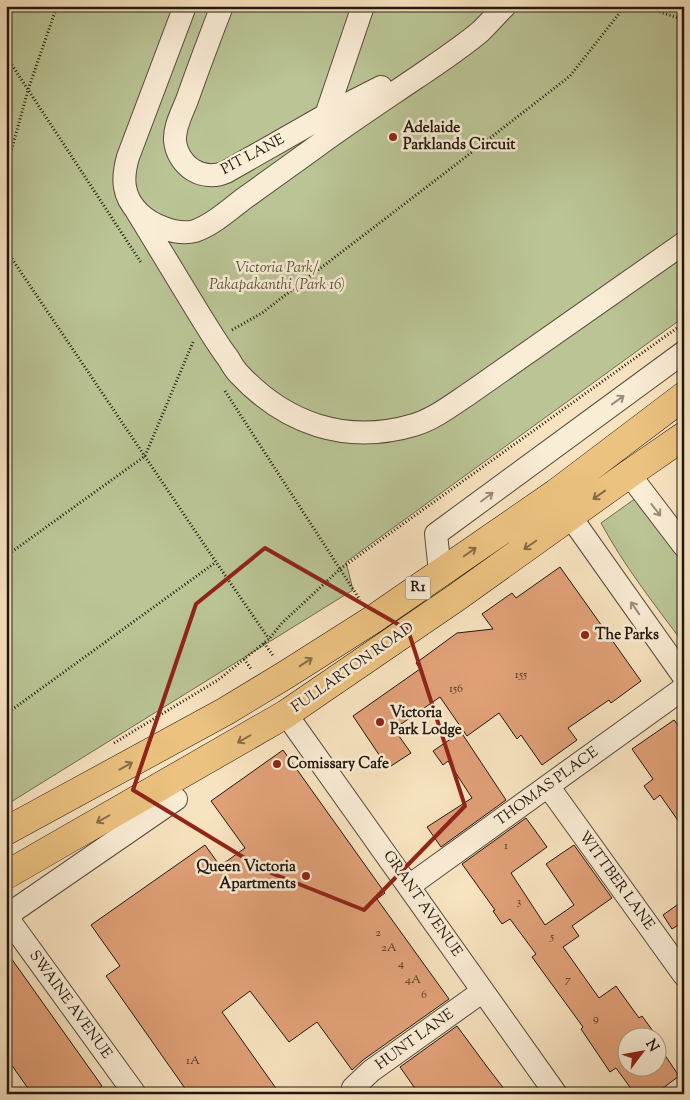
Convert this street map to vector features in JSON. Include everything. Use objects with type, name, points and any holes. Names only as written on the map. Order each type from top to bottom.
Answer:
[{"type":"highway","name":"FULLARTON ROAD","points":[[6,831],[226,711],[372,620],[556,493],[684,396]]},
{"type":"highway","name":"FULLARTON ROAD","points":[[6,875],[286,714],[457,597],[684,436]]},
{"type":"highway","points":[[604,456],[629,474]]},
{"type":"highway","points":[[265,688],[286,714]]},
{"type":"street","points":[[185,6],[125,167],[123,181],[126,193],[202,343],[265,398],[287,413],[313,425],[338,431],[358,432],[386,431],[415,424],[439,414],[684,243]]},
{"type":"street","name":"PIT LANE","points":[[222,6],[199,64],[176,131],[176,147],[181,159],[191,169],[204,174],[220,174],[232,169],[326,115],[444,59]]},
{"type":"street","points":[[318,145],[326,115],[363,6]]},
{"type":"street","points":[[136,210],[147,220],[164,228],[184,232],[206,225],[318,145],[444,59],[481,30],[505,6]]},
{"type":"street","points":[[440,572],[436,534],[684,352]]},
{"type":"street","points":[[629,474],[684,546]]},
{"type":"street","points":[[570,516],[684,677]]},
{"type":"street","name":"THOMAS PLACE","points":[[409,886],[684,688]]},
{"type":"street","name":"GRANT AVENUE","points":[[286,714],[556,1094]]},
{"type":"street","name":"WITTBER LANE","points":[[548,786],[684,975]]},
{"type":"street","points":[[6,916],[176,798]]},
{"type":"street","name":"SWAINE AVENUE","points":[[6,916],[129,1092]]},
{"type":"street","name":"HUNT LANE","points":[[353,1094],[352,1088],[371,1071],[483,991]]},
{"type":"path","points":[[6,170],[28,90],[57,6]]},
{"type":"path","points":[[6,556],[145,456],[202,343],[232,330],[262,313],[570,76],[624,6]]},
{"type":"path","points":[[643,6],[684,20]]},
{"type":"path","points":[[6,56],[147,271]]},
{"type":"path","points":[[6,250],[269,639]]},
{"type":"path","points":[[113,744],[218,680],[269,639],[292,613],[340,569],[684,323]]},
{"type":"path","points":[[225,390],[372,620]]},
{"type":"path","points":[[6,714],[216,562]]},
{"type":"path","points":[[264,643],[278,662]]},
{"type":"highlighted area","points":[[265,548],[408,630],[465,806],[364,910],[266,871],[133,790],[196,604]]},
{"type":"green space","name":"Victoria Park/ Pakapakanthi (Park 16)","points":[[6,6],[684,6],[684,317],[346,562],[353,590],[6,805]]},
{"type":"green space","points":[[636,498],[684,556],[684,644],[630,570],[601,523]]},
{"type":"building","points":[[560,567],[641,681],[611,703],[609,700],[568,728],[577,740],[542,765],[521,735],[517,739],[499,713],[467,736],[440,697],[394,729],[411,753],[388,768],[353,716],[420,669],[416,663],[457,633],[493,629],[482,614],[512,593],[516,598]]},
{"type":"building","points":[[674,720],[684,733],[684,829],[660,795],[654,800],[644,786],[653,779],[632,749]]},
{"type":"building","points":[[461,732],[506,800],[441,847],[427,827],[472,798],[448,761],[443,765],[433,751]]},
{"type":"building","points":[[283,750],[385,893],[377,899],[449,999],[363,1060],[352,1070],[317,1022],[289,1042],[250,991],[222,1012],[280,1094],[189,1094],[106,976],[120,966],[91,925],[205,845],[220,866],[245,848],[211,801]]},
{"type":"building","points":[[526,818],[547,847],[511,873],[545,925],[574,905],[546,864],[574,845],[612,898],[572,926],[579,936],[563,947],[599,998],[616,986],[639,1018],[642,1016],[651,1028],[618,1028],[618,1071],[616,1068],[610,1072],[581,1029],[583,1027],[532,957],[536,954],[510,919],[502,924],[493,911],[495,910],[462,864]]},
{"type":"building","points":[[684,900],[684,921],[672,929],[663,915]]},
{"type":"building","points":[[6,951],[102,1086],[92,1094],[32,1094],[6,1057]]},
{"type":"building","points":[[457,1026],[508,1094],[419,1094],[400,1067]]},
{"type":"building","points":[[668,1060],[679,1076],[655,1094],[635,1094],[623,1078],[668,1078]]},
{"type":"place","name":"Adelaide Parklands Circuit","points":[[393,137]]},
{"type":"place","name":"The Parks","points":[[585,635]]},
{"type":"place","name":"Victoria Park Lodge","points":[[380,722]]},
{"type":"place","name":"Comissary Cafe","points":[[277,764]]},
{"type":"place","name":"Queen Victoria Apartments","points":[[306,876]]}]
